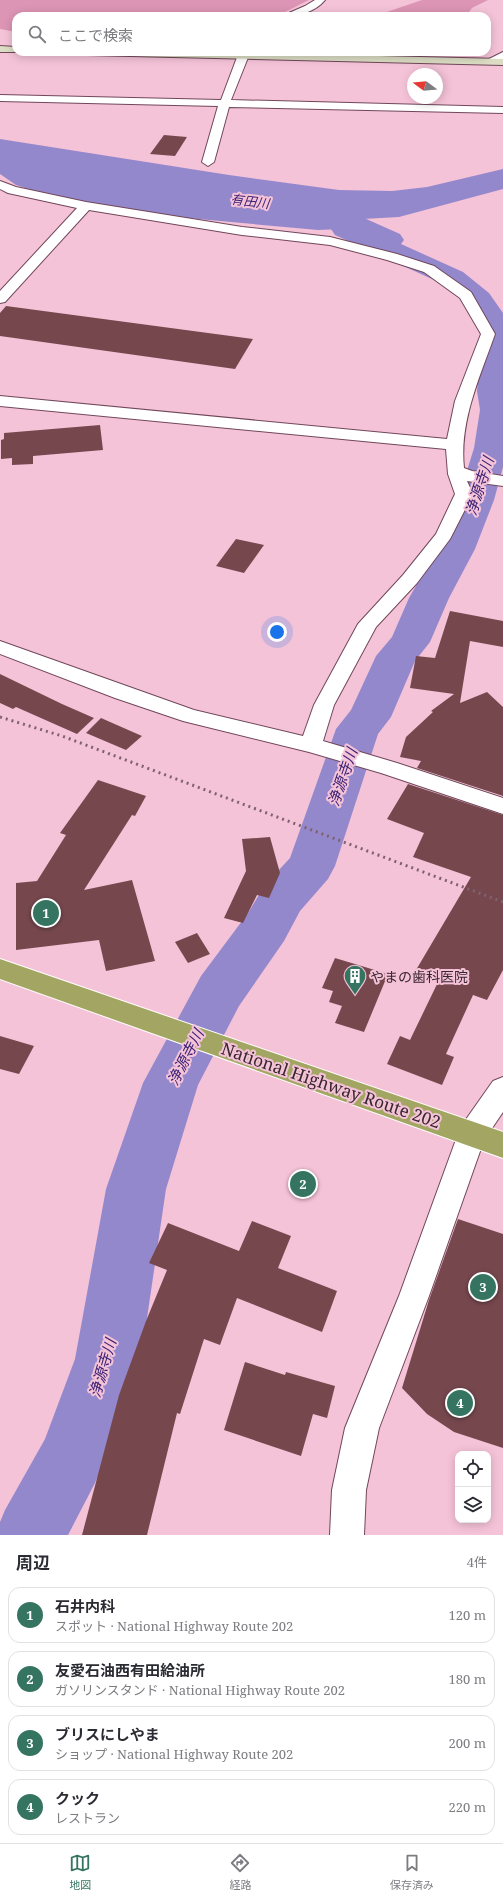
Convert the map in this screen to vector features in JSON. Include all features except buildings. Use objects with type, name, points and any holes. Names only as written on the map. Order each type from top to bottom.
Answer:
[{"type":"highway","name":"National Highway Route 202","points":[[0,969],[503,1145]]},
{"type":"main road","points":[[0,49],[12,50]]},
{"type":"main road","points":[[314,56],[503,62]]},
{"type":"street","points":[[302,12],[315,5],[320,0]]},
{"type":"street","points":[[490,61],[503,55]]},
{"type":"street","points":[[208,162],[224,105],[243,56]]},
{"type":"street","points":[[0,98],[224,105],[503,110]]},
{"type":"street","points":[[0,185],[12,190],[86,206],[242,231],[330,241],[392,257],[429,269],[466,295],[488,334],[460,407],[454,445],[462,474],[464,494],[444,535],[410,579],[368,624],[324,705],[311,745]]},
{"type":"street","points":[[0,299],[86,206]]},
{"type":"street","points":[[0,401],[454,445]]},
{"type":"street","points":[[462,474],[503,481]]},
{"type":"street","points":[[0,647],[122,693],[190,716],[311,745],[389,768],[503,806]]},
{"type":"street","points":[[347,1535],[349,1490],[362,1428],[414,1296],[472,1134],[503,1089]]},
{"type":"shaded area","points":[[0,0],[309,0],[285,12],[12,12],[12,31],[0,29]]},
{"type":"shaded area","points":[[422,0],[488,0],[472,8],[469,12],[387,12]]},
{"type":"water","name":"有田川","points":[[0,139],[229,175],[339,190],[392,191],[427,187],[503,169],[503,189],[399,217],[345,220],[339,224],[344,229],[318,230],[176,217],[46,195],[16,185],[0,174]]},
{"type":"waterway","name":"浄源寺川","points":[[30,1535],[71,1459],[108,1359],[136,1189],[171,1083],[220,991],[266,927],[282,898],[311,866],[358,729],[369,717],[397,656],[410,642],[429,598],[456,549],[476,500],[491,448],[496,410],[493,391],[497,337],[495,323],[479,299],[453,278],[344,229],[390,240],[346,220],[286,206]]},
{"type":"railway","points":[[0,717],[62,736],[503,902]]},
{"type":"place","name":"石井内科","points":[[46,913]]},
{"type":"place","name":"やまの歯科医院","points":[[355,996]]},
{"type":"place","name":"友愛石油西有田給油所","points":[[303,1184]]},
{"type":"place","name":"ブリスにしやま","points":[[483,1287]]},
{"type":"place","name":"クック","points":[[460,1403]]}]
